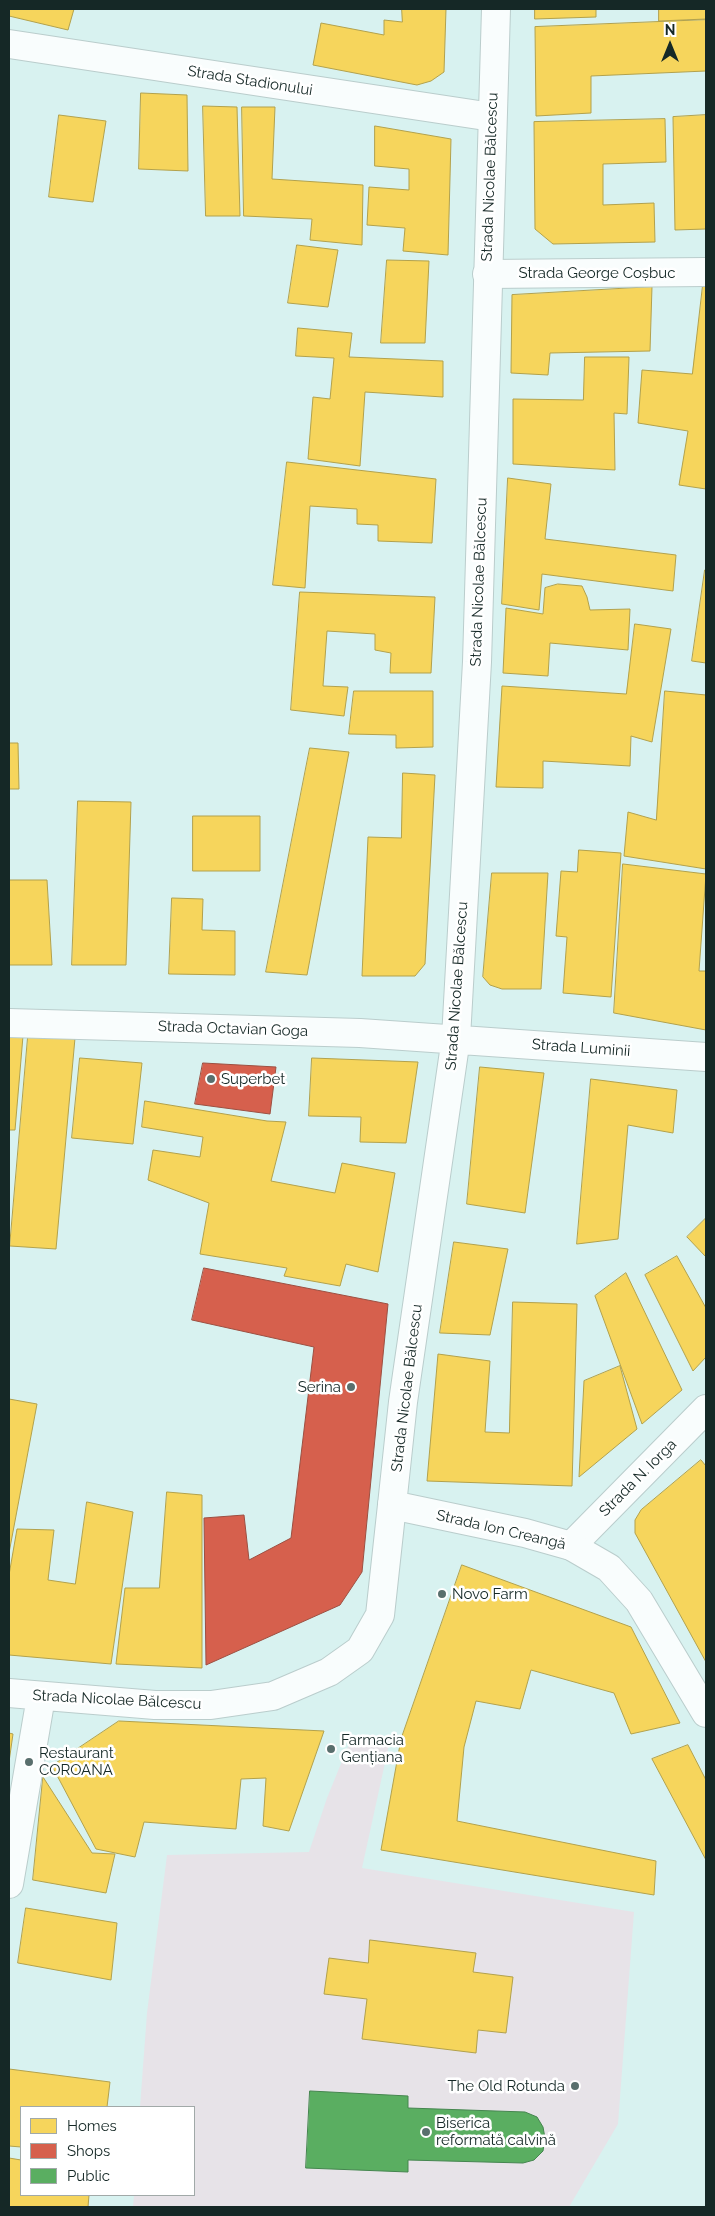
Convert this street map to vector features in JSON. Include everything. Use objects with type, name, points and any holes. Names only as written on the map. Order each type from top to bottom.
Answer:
[{"type":"street","name":"Strada Nicolae Bălcescu","points":[[9,1693],[154,1705],[211,1705],[273,1696],[329,1672],[360,1650],[380,1615],[403,1402],[456,1038],[477,662],[496,9]]},
{"type":"street","name":"Strada Stadionului","points":[[9,44],[492,117]]},
{"type":"street","name":"Strada George Coșbuc","points":[[487,274],[706,272]]},
{"type":"street","name":"Strada Octavian Goga","points":[[9,1023],[360,1033],[456,1038]]},
{"type":"street","name":"Strada Luminii","points":[[456,1038],[706,1057]]},
{"type":"street","name":"Strada N. Iorga","points":[[571,1546],[706,1409]]},
{"type":"street","name":"Strada Ion Creangă","points":[[392,1505],[525,1533],[571,1546],[609,1568],[639,1601],[706,1713]]},
{"type":"street","points":[[9,1884],[41,1697]]},
{"type":"shaded area","points":[[351,1739],[390,1740],[362,1868],[634,1912],[618,2124],[569,2207],[133,2207],[134,2196],[195,2196],[195,2106],[140,2106],[147,2013],[167,1855],[309,1852],[327,1798]]},
{"type":"building: Homes","points":[[9,9],[74,9],[68,30],[9,16]]},
{"type":"building: Homes","points":[[402,9],[446,9],[444,72],[431,81],[417,85],[313,65],[321,23],[384,35],[384,20],[402,22]]},
{"type":"building: Homes","points":[[535,9],[596,9],[596,17],[535,19]]},
{"type":"building: Homes","points":[[659,9],[706,9],[706,19],[659,21]]},
{"type":"building: Homes","points":[[706,20],[706,71],[591,76],[591,113],[536,116],[535,27]]},
{"type":"building: Homes","points":[[141,93],[187,95],[188,171],[139,169]]},
{"type":"building: Homes","points":[[203,106],[237,107],[240,216],[206,216]]},
{"type":"building: Homes","points":[[242,107],[275,107],[272,179],[363,185],[362,245],[310,240],[312,219],[244,216]]},
{"type":"building: Homes","points":[[59,115],[106,121],[93,202],[49,197]]},
{"type":"building: Homes","points":[[706,115],[706,229],[675,230],[673,117]]},
{"type":"building: Homes","points":[[665,119],[666,162],[603,164],[603,205],[654,203],[655,242],[553,244],[535,229],[534,122]]},
{"type":"building: Homes","points":[[375,126],[451,139],[448,255],[403,251],[405,228],[367,225],[369,187],[409,190],[409,169],[375,166]]},
{"type":"building: Homes","points":[[297,245],[338,250],[328,307],[288,303]]},
{"type":"building: Homes","points":[[387,260],[429,261],[425,343],[381,343]]},
{"type":"building: Homes","points":[[703,285],[706,285],[706,489],[679,485],[688,431],[638,423],[642,370],[692,374]]},
{"type":"building: Homes","points":[[652,287],[650,351],[550,353],[548,375],[511,373],[512,295]]},
{"type":"building: Homes","points":[[298,328],[352,333],[349,357],[443,361],[443,397],[365,392],[360,466],[308,459],[313,397],[330,399],[334,358],[296,356]]},
{"type":"building: Homes","points":[[585,357],[629,357],[627,414],[614,413],[615,470],[513,464],[513,399],[583,400]]},
{"type":"building: Homes","points":[[287,462],[436,479],[432,543],[378,541],[378,525],[357,524],[357,509],[310,506],[305,588],[273,585]]},
{"type":"building: Homes","points":[[508,478],[551,484],[545,539],[676,555],[673,591],[542,574],[539,610],[502,604]]},
{"type":"building: Homes","points":[[706,570],[706,663],[692,661]]},
{"type":"building: Homes","points":[[558,584],[582,586],[590,610],[630,609],[628,650],[550,643],[548,676],[503,673],[506,608],[543,614],[545,588]]},
{"type":"building: Homes","points":[[300,592],[435,597],[431,673],[390,673],[391,653],[375,650],[375,634],[327,631],[323,686],[348,687],[344,716],[291,710]]},
{"type":"building: Homes","points":[[635,624],[671,629],[652,742],[631,736],[630,766],[543,761],[543,788],[496,787],[502,686],[626,694]]},
{"type":"building: Homes","points":[[354,691],[433,691],[433,747],[396,748],[396,735],[349,734]]},
{"type":"building: Homes","points":[[665,691],[706,695],[706,869],[624,856],[628,812],[656,820]]},
{"type":"building: Homes","points":[[9,743],[18,743],[19,789],[9,789]]},
{"type":"building: Homes","points":[[310,748],[349,752],[307,975],[266,972]]},
{"type":"building: Homes","points":[[403,773],[435,775],[425,964],[415,976],[362,976],[368,837],[401,838]]},
{"type":"building: Homes","points":[[78,801],[131,802],[126,965],[72,965]]},
{"type":"building: Homes","points":[[193,816],[260,816],[260,871],[193,871]]},
{"type":"building: Homes","points":[[579,850],[621,853],[611,997],[563,993],[567,937],[556,936],[561,871],[577,872]]},
{"type":"building: Homes","points":[[623,864],[706,874],[699,971],[706,971],[706,1030],[614,1013]]},
{"type":"building: Homes","points":[[492,873],[548,873],[541,989],[502,989],[490,985],[483,977]]},
{"type":"building: Homes","points":[[9,880],[47,880],[52,965],[9,965]]},
{"type":"building: Homes","points":[[172,898],[203,899],[202,930],[235,931],[235,975],[169,974]]},
{"type":"building: Homes","points":[[9,1036],[23,1036],[15,1130],[9,1130]]},
{"type":"building: Homes","points":[[28,1037],[75,1038],[56,1249],[10,1246]]},
{"type":"building: Homes","points":[[80,1058],[142,1063],[133,1144],[72,1138]]},
{"type":"building: Homes","points":[[312,1058],[418,1062],[406,1143],[360,1142],[361,1117],[309,1116]]},
{"type":"building: Homes","points":[[480,1067],[544,1073],[525,1213],[467,1204]]},
{"type":"building: Homes","points":[[591,1079],[677,1090],[673,1133],[628,1125],[618,1239],[577,1244]]},
{"type":"building: Homes","points":[[145,1101],[267,1121],[286,1122],[271,1181],[335,1193],[342,1163],[395,1173],[378,1272],[346,1264],[340,1286],[284,1276],[287,1268],[200,1254],[209,1203],[148,1180],[153,1150],[200,1157],[203,1137],[142,1127]]},
{"type":"building: Homes","points":[[706,1218],[706,1257],[687,1237]]},
{"type":"building: Homes","points":[[454,1242],[508,1249],[490,1335],[440,1333]]},
{"type":"building: Homes","points":[[677,1256],[706,1308],[706,1357],[693,1371],[645,1275]]},
{"type":"building: Homes","points":[[626,1273],[682,1390],[642,1424],[595,1296]]},
{"type":"building: Homes","points":[[513,1302],[577,1304],[572,1486],[427,1481],[438,1354],[490,1361],[485,1432],[509,1433]]},
{"type":"building: Homes","points":[[620,1366],[637,1429],[579,1477],[584,1381]]},
{"type":"building: Homes","points":[[9,1399],[37,1404],[9,1553]]},
{"type":"building: Homes","points":[[701,1460],[706,1466],[706,1662],[635,1533],[635,1520],[641,1510]]},
{"type":"building: Homes","points":[[167,1492],[202,1495],[202,1668],[116,1664],[125,1588],[159,1588]]},
{"type":"building: Homes","points":[[87,1502],[133,1512],[111,1664],[9,1655],[9,1575],[17,1529],[54,1530],[48,1580],[75,1584]]},
{"type":"building: Homes","points":[[462,1565],[631,1627],[680,1723],[631,1734],[614,1693],[531,1670],[520,1709],[476,1701],[464,1747],[457,1821],[656,1861],[654,1895],[381,1850],[401,1739]]},
{"type":"building: Homes","points":[[119,1721],[324,1731],[289,1831],[263,1826],[266,1778],[241,1779],[236,1829],[144,1822],[135,1857],[96,1849],[52,1766]]},
{"type":"building: Homes","points":[[9,1733],[13,1734],[9,1762]]},
{"type":"building: Homes","points":[[688,1745],[706,1780],[706,1860],[652,1759]]},
{"type":"building: Homes","points":[[43,1777],[92,1853],[115,1854],[106,1893],[33,1880]]},
{"type":"building: Homes","points":[[26,1908],[117,1923],[111,1980],[18,1963]]},
{"type":"building: Homes","points":[[370,1940],[476,1953],[473,1972],[513,1977],[506,2033],[478,2030],[476,2053],[362,2039],[367,1999],[324,1994],[329,1958],[368,1963]]},
{"type":"building: Homes","points":[[9,2069],[110,2082],[107,2106],[20,2106],[20,2147],[9,2146]]},
{"type":"building: Homes","points":[[9,2158],[20,2160],[20,2196],[89,2196],[88,2207],[9,2207]]},
{"type":"building: Shops","points":[[203,1063],[276,1067],[270,1114],[195,1104]]},
{"type":"building: Shops","points":[[204,1268],[388,1304],[362,1572],[340,1605],[206,1665],[204,1518],[244,1515],[249,1560],[291,1538],[314,1347],[192,1320]]},
{"type":"building: Public","name":"Biserica reformată calvină","points":[[310,2091],[408,2096],[408,2108],[525,2112],[537,2117],[543,2127],[545,2138],[543,2151],[534,2160],[523,2163],[408,2160],[408,2172],[306,2168]]},
{"type":"place","name":"Superbet","points":[[211,1079]]},
{"type":"place","name":"Serina","points":[[351,1387]]},
{"type":"place","name":"Novo Farm","points":[[442,1594]]},
{"type":"place","name":"Farmacia Gențiana","points":[[331,1749]]},
{"type":"place","name":"Restaurant COROANA","points":[[29,1762]]},
{"type":"place","name":"The Old Rotunda","points":[[575,2086]]},
{"type":"place","name":"Biserica reformată calvină","points":[[426,2132]]}]
